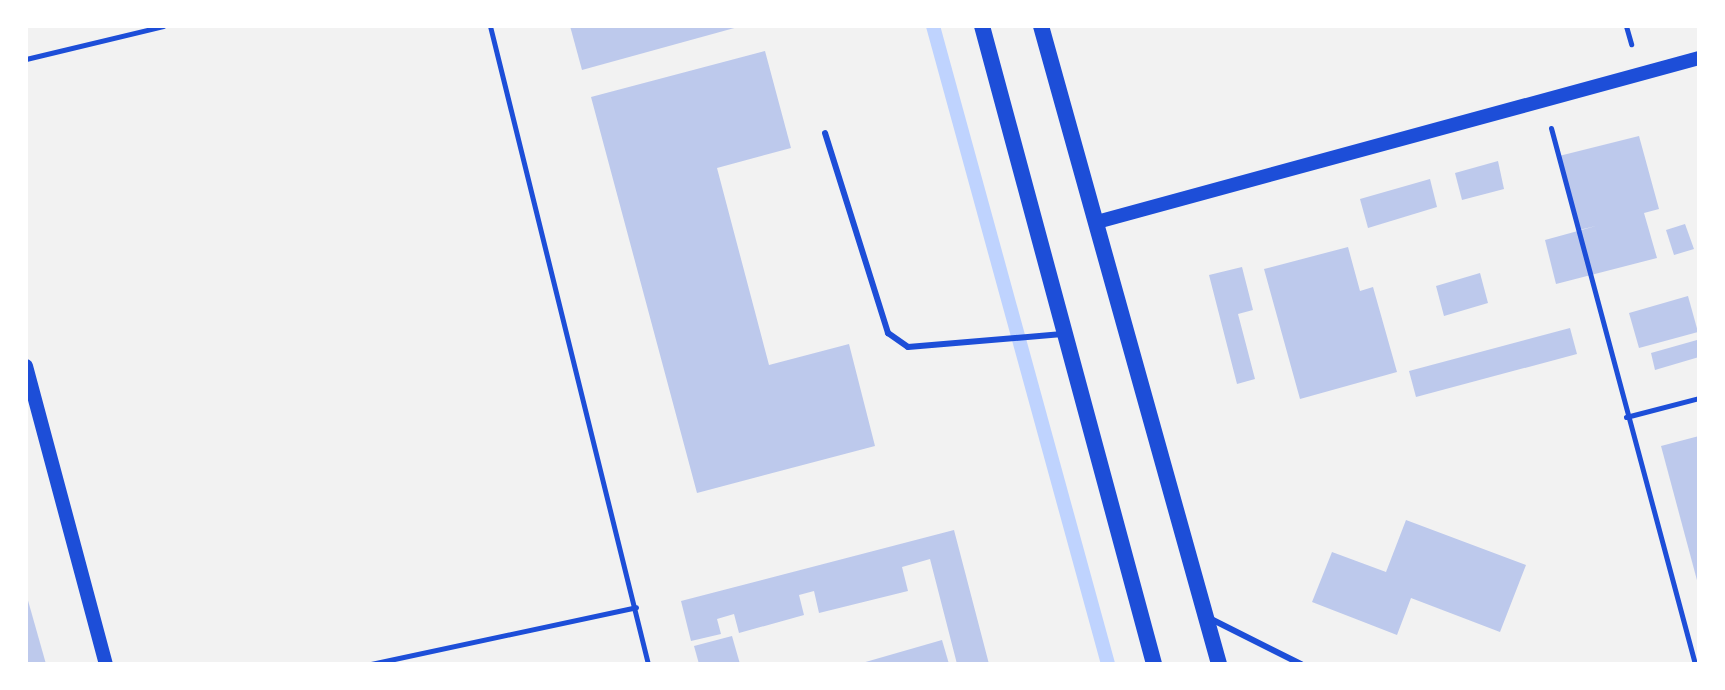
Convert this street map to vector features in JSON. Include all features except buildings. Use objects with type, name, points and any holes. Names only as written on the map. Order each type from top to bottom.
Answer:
[{"type":"main road","points":[[982,26],[1154,664]]},
{"type":"main road","points":[[1041,26],[1219,664]]},
{"type":"street","points":[[1097,222],[1544,96],[1699,58]]},
{"type":"street","points":[[26,366],[106,664]]},
{"type":"lane","points":[[825,133],[888,333],[908,347],[1065,334]]},
{"type":"lane","points":[[1205,616],[1301,664]]},
{"type":"path","points":[[26,59],[163,26]]},
{"type":"path","points":[[490,26],[648,664]]},
{"type":"path","points":[[1544,96],[1626,417],[1641,445],[1695,664]]},
{"type":"path","points":[[1626,417],[1699,398]]},
{"type":"path","points":[[371,664],[636,607]]},
{"type":"waterway","points":[[933,26],[1108,664]]}]
